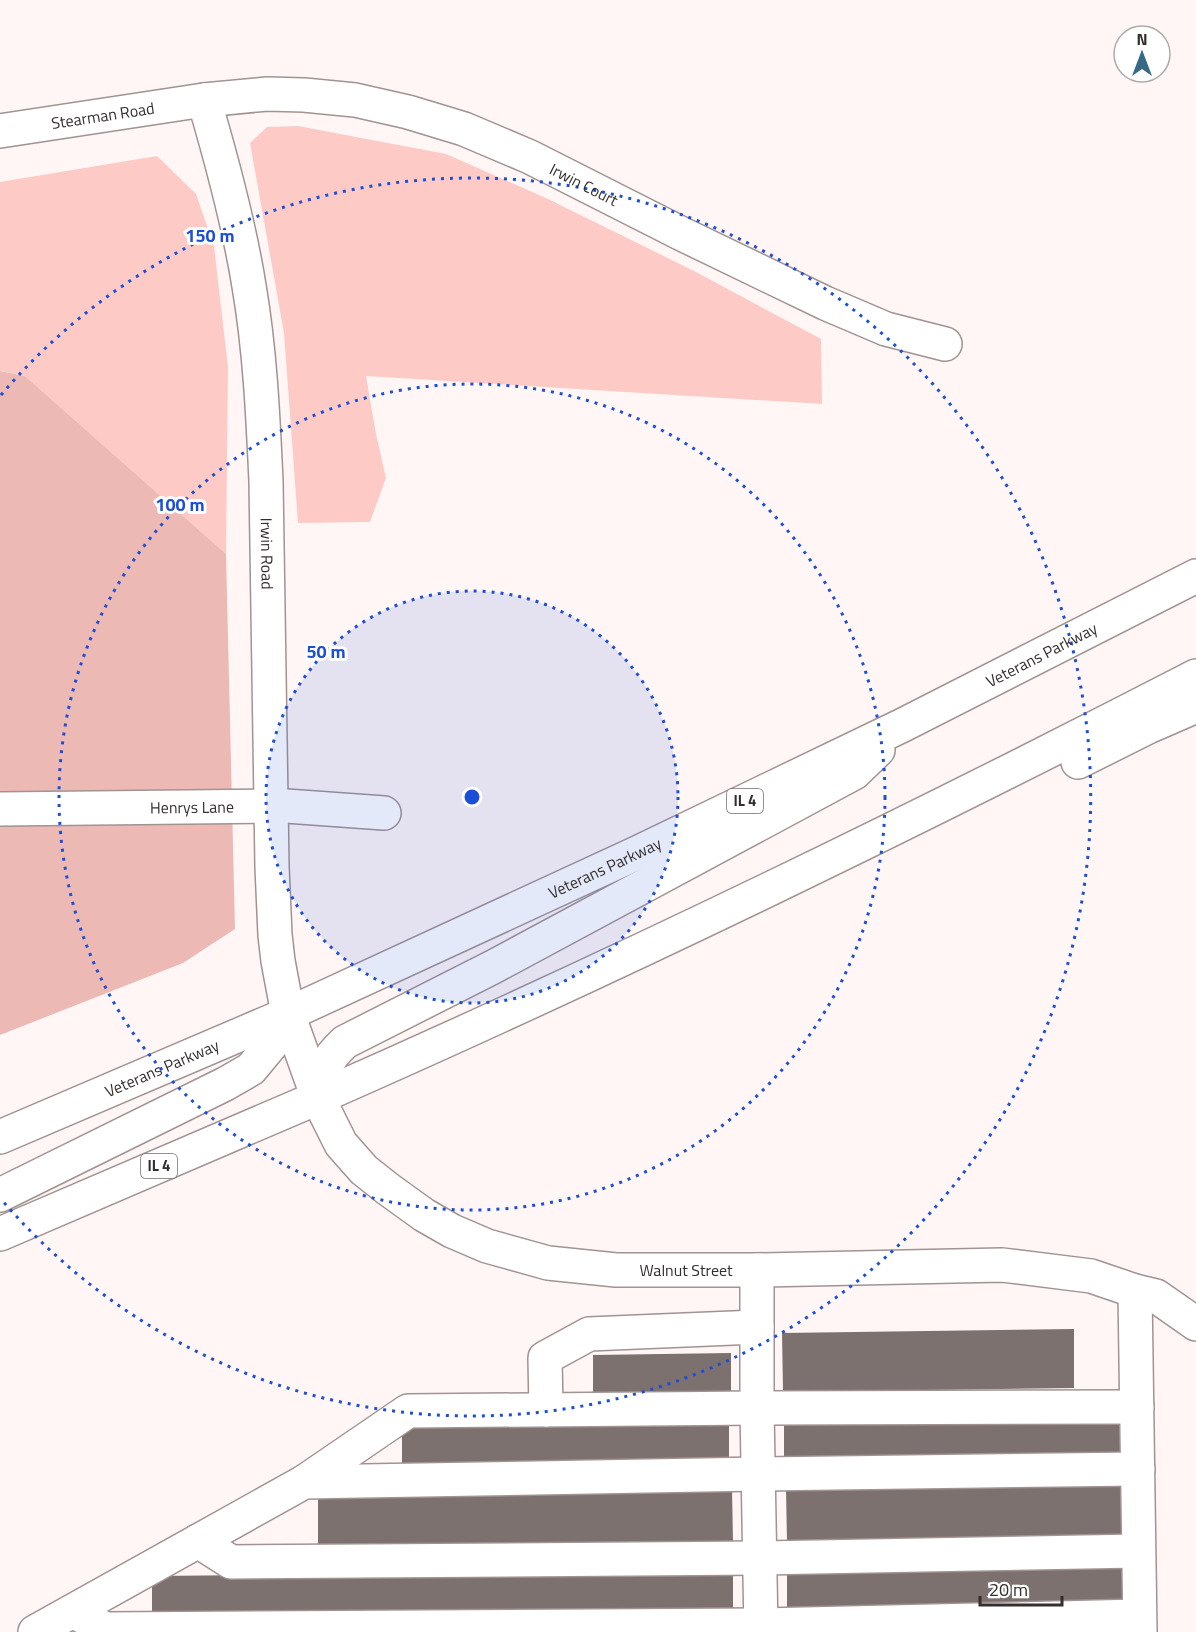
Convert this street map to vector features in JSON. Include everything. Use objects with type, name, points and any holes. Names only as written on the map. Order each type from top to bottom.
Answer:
[{"type":"main road","name":"Irwin Court","points":[[204,100],[267,94],[355,100],[408,112],[464,129],[530,157],[825,303],[886,329],[945,344]]},
{"type":"main road","name":"Stearman Road","points":[[0,131],[204,100]]},
{"type":"main road","name":"Irwin Road","points":[[204,100],[223,166],[249,284],[257,348],[266,481],[275,935],[288,1014]]},
{"type":"main road","points":[[1155,597],[1196,566]]},
{"type":"main road","name":"Veterans Parkway","points":[[0,1137],[288,1014],[627,858],[903,725],[1196,576]]},
{"type":"main road","name":"IL 4","points":[[0,1234],[318,1098],[521,1005],[806,872],[1033,760],[1196,676]]},
{"type":"main road","points":[[806,872],[880,861],[1148,727],[1196,706]]},
{"type":"main road","points":[[318,1098],[323,1070],[332,1054],[345,1042],[493,966],[854,773],[903,725]]},
{"type":"main road","name":"Henrys Lane","points":[[0,808],[286,807],[384,813]]},
{"type":"main road","points":[[0,1195],[251,1069],[275,1040],[288,1014]]},
{"type":"main road","name":"Walnut Street","points":[[288,1014],[318,1098],[341,1144],[364,1170],[424,1215],[452,1231],[487,1246],[548,1263],[616,1270],[757,1270],[1002,1265],[1091,1276],[1156,1296],[1196,1324]]},
{"type":"main road","points":[[757,1270],[761,1629]]},
{"type":"main road","points":[[73,1611],[105,1629],[761,1629],[1139,1624],[1136,1291]]},
{"type":"main road","points":[[546,1410],[545,1358],[589,1334],[757,1327]]},
{"type":"main road","points":[[35,1632],[304,1482],[408,1411],[1137,1407]]},
{"type":"main road","points":[[304,1482],[1138,1469]]},
{"type":"main road","points":[[198,1541],[231,1562],[760,1558],[1138,1551]]},
{"type":"shaded area","points":[[298,126],[446,154],[548,199],[694,271],[821,339],[822,404],[366,376],[386,478],[370,522],[298,523],[284,333],[250,143],[267,127]]},
{"type":"shaded area","points":[[157,156],[196,194],[214,246],[228,367],[226,554],[25,376],[0,371],[0,182]]},
{"type":"shaded area","points":[[0,371],[25,376],[226,554],[235,929],[183,963],[0,1035]]},
{"type":"building","points":[[1074,1329],[1074,1388],[783,1392],[782,1333]]},
{"type":"building","points":[[731,1353],[731,1392],[593,1394],[593,1355]]},
{"type":"building","points":[[1125,1418],[1125,1458],[784,1460],[784,1420]]},
{"type":"building","points":[[729,1421],[729,1461],[402,1466],[402,1425]]},
{"type":"building","points":[[1126,1484],[1127,1536],[787,1542],[786,1490]]},
{"type":"building","points":[[732,1489],[733,1541],[318,1546],[318,1494]]},
{"type":"building","points":[[1126,1566],[1127,1605],[787,1608],[787,1569]]},
{"type":"building","points":[[733,1570],[733,1609],[152,1615],[152,1576]]}]
